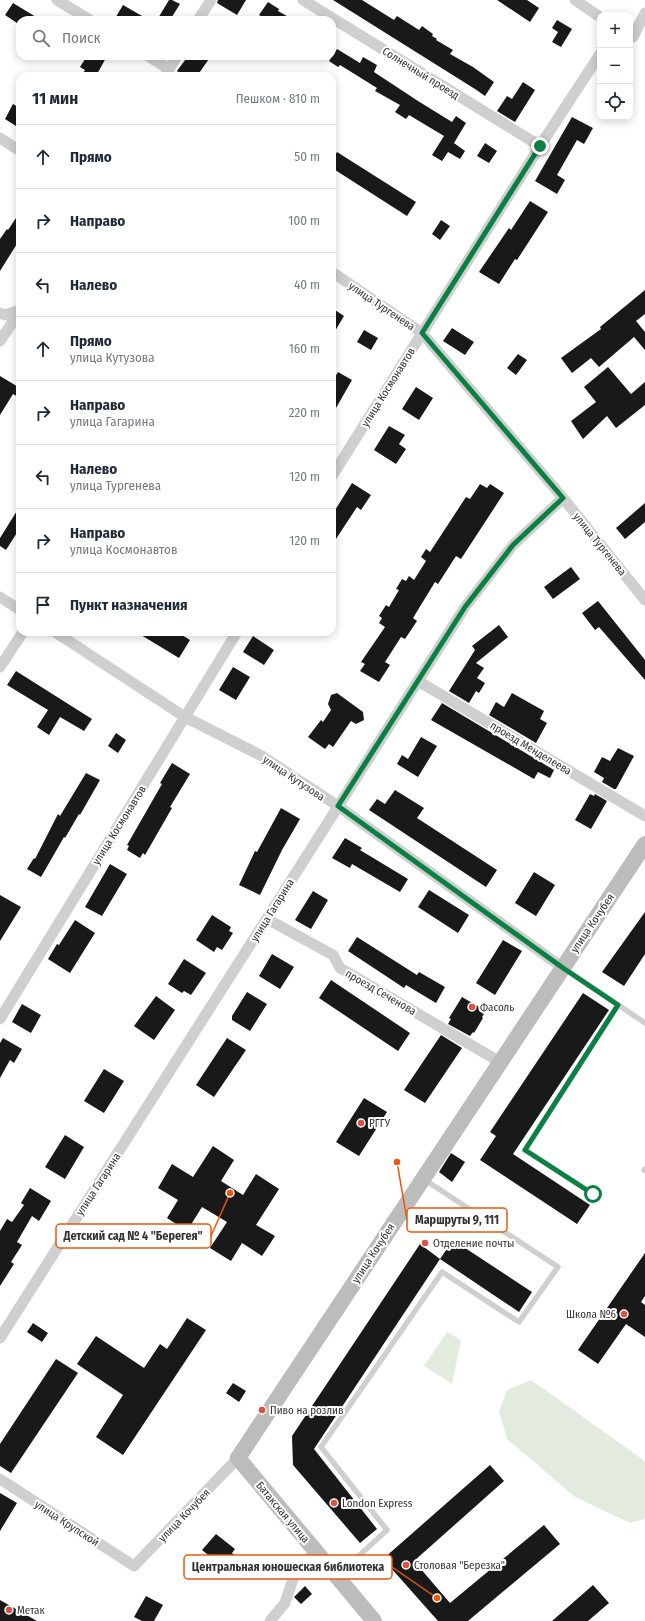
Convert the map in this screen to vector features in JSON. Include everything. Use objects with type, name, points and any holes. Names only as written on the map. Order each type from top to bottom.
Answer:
[{"type":"main road","name":"улица Кочубея","points":[[238,1458],[645,844]]},
{"type":"main road","name":"Батакская улица","points":[[238,1458],[374,1621]]},
{"type":"street","points":[[57,0],[83,16]]},
{"type":"street","points":[[200,16],[210,0]]},
{"type":"street","name":"Солнечный проезд","points":[[303,0],[329,16]]},
{"type":"street","points":[[575,0],[597,15]]},
{"type":"street","points":[[633,37],[645,13]]},
{"type":"street","name":"Солнечный проезд","points":[[336,20],[540,146]]},
{"type":"street","name":"улица Космонавтов","points":[[336,470],[540,146],[597,59]]},
{"type":"street","points":[[153,60],[167,72],[174,60]]},
{"type":"street","points":[[0,138],[16,148]]},
{"type":"street","name":"улица Тургенева","points":[[336,275],[422,333],[563,498],[645,600]]},
{"type":"street","points":[[0,313],[4,315],[16,312]]},
{"type":"street","points":[[0,341],[16,317]]},
{"type":"street","name":"улица Гагарина","points":[[0,1338],[465,607],[513,545],[563,498]]},
{"type":"street","points":[[0,597],[16,607]]},
{"type":"street","points":[[0,667],[20,636]]},
{"type":"street","name":"улица Кутузова","points":[[61,636],[185,717],[262,756],[338,806],[563,968]]},
{"type":"street","name":"улица Космонавтов","points":[[0,1019],[235,636]]},
{"type":"street","name":"проезд Менделеева","points":[[418,681],[645,816]]},
{"type":"street","name":"проезд Сеченова","points":[[267,919],[333,955],[340,968],[500,1062]]},
{"type":"street","name":"улица Кочубея","points":[[134,1566],[238,1458]]},
{"type":"street","name":"улица Крупской","points":[[0,1479],[134,1566]]},
{"type":"street","points":[[270,1621],[285,1603],[296,1570],[316,1551]]},
{"type":"lane","points":[[563,968],[645,1023]]},
{"type":"lane","points":[[593,1194],[525,1150],[618,1005]]},
{"type":"lane","points":[[337,1576],[387,1530],[321,1447],[442,1272],[519,1322],[558,1267],[423,1178]]},
{"type":"shaded area","points":[[447,1332],[461,1340],[452,1384],[424,1366]]},
{"type":"shaded area","points":[[531,1380],[645,1461],[645,1519],[630,1523],[575,1497],[507,1439],[499,1411],[507,1390]]},
{"type":"building","points":[[169,0],[180,4],[172,16],[159,16]]},
{"type":"building","points":[[218,0],[246,0],[237,15],[217,3]]},
{"type":"building","points":[[333,0],[362,0],[394,20],[397,16],[419,30],[422,26],[433,34],[432,36],[437,39],[436,40],[453,50],[450,54],[473,67],[494,82],[485,96]]},
{"type":"building","points":[[497,0],[527,0],[539,8],[530,22]]},
{"type":"building","points":[[268,2],[279,9],[278,11],[287,16],[261,16],[259,15]]},
{"type":"building","points":[[13,3],[34,16],[16,16],[16,22],[5,15]]},
{"type":"building","points":[[123,5],[142,16],[116,16]]},
{"type":"building","points":[[557,20],[572,29],[561,47],[552,42],[558,32],[552,28]]},
{"type":"building","points":[[337,49],[360,63],[363,57],[377,65],[374,72],[418,101],[452,122],[456,116],[466,123],[454,143],[465,151],[460,159],[448,152],[442,161],[432,155],[444,136],[409,115],[406,119],[395,112],[400,105],[375,91],[377,88],[340,65],[338,67],[329,61],[336,60]]},
{"type":"building","points":[[84,60],[105,60],[98,72],[84,72],[85,70],[80,67]]},
{"type":"building","points":[[185,60],[208,60],[200,72],[177,71]]},
{"type":"building","points":[[523,82],[535,90],[515,122],[497,111],[507,96],[512,99]]},
{"type":"building","points":[[13,104],[16,106],[16,126],[5,119]]},
{"type":"building","points":[[572,117],[593,128],[584,144],[577,140],[557,175],[565,180],[557,194],[535,181]]},
{"type":"building","points":[[485,143],[497,151],[489,163],[477,156]]},
{"type":"building","points":[[337,152],[416,202],[407,216],[336,171]]},
{"type":"building","points":[[530,201],[548,212],[517,260],[515,259],[499,284],[479,272],[509,228],[511,230]]},
{"type":"building","points":[[16,218],[16,245],[0,271],[0,239],[7,229],[8,230]]},
{"type":"building","points":[[441,220],[450,226],[440,240],[432,234]]},
{"type":"building","points":[[645,290],[645,314],[636,321],[645,332],[645,350],[634,337],[599,367],[591,358],[572,373],[561,358],[601,329],[600,327]]},
{"type":"building","points":[[336,311],[344,316],[336,329]]},
{"type":"building","points":[[452,328],[474,342],[465,355],[443,341]]},
{"type":"building","points":[[364,330],[378,338],[371,350],[357,342]]},
{"type":"building","points":[[518,354],[527,360],[516,375],[507,368]]},
{"type":"building","points":[[608,367],[631,394],[645,382],[645,405],[616,428],[607,416],[583,439],[571,421],[596,402],[584,387]]},
{"type":"building","points":[[338,372],[352,380],[336,408],[336,375]]},
{"type":"building","points":[[0,376],[16,386],[16,396],[13,394],[0,415]]},
{"type":"building","points":[[416,387],[433,398],[419,420],[402,409]]},
{"type":"building","points":[[389,426],[405,435],[399,444],[406,449],[396,464],[374,450]]},
{"type":"building","points":[[352,483],[371,495],[361,510],[357,507],[336,539],[336,509]]},
{"type":"building","points":[[480,484],[487,488],[490,484],[504,493],[461,559],[456,556],[438,584],[435,582],[413,618],[417,621],[405,639],[401,637],[385,662],[390,665],[379,682],[360,671],[365,664],[361,662],[385,627],[379,623],[382,618],[379,616],[386,605],[389,607],[399,590],[396,589],[402,579],[406,581],[409,576],[414,580],[426,561],[421,557],[426,549],[430,552],[466,497],[470,499]]},
{"type":"building","points":[[645,503],[645,522],[625,539],[616,528]]},
{"type":"building","points":[[16,512],[16,534],[6,550],[0,546],[0,538]]},
{"type":"building","points":[[571,567],[580,579],[553,599],[544,587]]},
{"type":"building","points":[[598,601],[645,660],[645,680],[599,627],[595,630],[582,613]]},
{"type":"building","points":[[499,625],[508,637],[476,663],[484,668],[477,678],[485,683],[479,693],[476,691],[469,703],[449,691],[475,650],[472,646]]},
{"type":"building","points":[[143,636],[184,636],[190,640],[179,658]]},
{"type":"building","points":[[253,636],[274,650],[264,665],[243,652]]},
{"type":"building","points":[[233,667],[250,677],[236,700],[219,690]]},
{"type":"building","points":[[16,671],[92,719],[84,731],[60,717],[49,735],[37,727],[48,710],[7,685]]},
{"type":"building","points":[[337,693],[363,712],[364,720],[356,724],[351,721],[333,747],[329,744],[325,749],[308,737],[321,720],[323,722],[331,710],[328,704],[331,695]]},
{"type":"building","points":[[512,693],[544,711],[540,719],[547,723],[536,743],[489,715],[496,702],[504,707]]},
{"type":"building","points":[[442,703],[554,770],[550,778],[538,772],[534,779],[431,720]]},
{"type":"building","points":[[116,733],[126,740],[118,753],[108,746]]},
{"type":"building","points":[[421,737],[437,746],[418,777],[397,764],[402,755],[408,759]]},
{"type":"building","points":[[618,748],[634,756],[616,789],[614,789],[602,782],[604,778],[594,772],[602,757],[610,761]]},
{"type":"building","points":[[172,763],[190,774],[170,807],[172,808],[145,855],[143,853],[140,858],[127,850],[129,846],[127,845],[162,784],[160,783]]},
{"type":"building","points":[[86,773],[100,780],[41,877],[27,869],[34,858],[35,859],[58,814],[60,816]]},
{"type":"building","points":[[395,790],[424,808],[417,818],[497,870],[486,887],[369,810],[377,799],[385,804]]},
{"type":"building","points":[[590,794],[594,796],[595,794],[607,801],[591,829],[575,820]]},
{"type":"building","points":[[281,808],[300,819],[282,850],[260,895],[239,885],[255,851],[257,852]]},
{"type":"building","points":[[345,838],[362,848],[360,850],[408,879],[400,892],[352,864],[350,868],[332,858]]},
{"type":"building","points":[[110,864],[127,874],[102,916],[85,907]]},
{"type":"building","points":[[534,872],[555,885],[536,916],[515,903]]},
{"type":"building","points":[[429,890],[469,915],[458,933],[418,907]]},
{"type":"building","points":[[313,891],[328,900],[311,929],[295,920]]},
{"type":"building","points":[[0,895],[21,907],[0,941]]},
{"type":"building","points":[[645,912],[645,954],[624,986],[602,972]]},
{"type":"building","points":[[212,915],[231,927],[229,931],[233,933],[222,950],[217,947],[214,952],[196,940]]},
{"type":"building","points":[[75,920],[95,933],[70,973],[48,959]]},
{"type":"building","points":[[357,937],[417,975],[419,972],[445,987],[436,1003],[406,985],[404,988],[348,951]]},
{"type":"building","points":[[503,940],[522,951],[495,995],[476,983]]},
{"type":"building","points":[[272,954],[294,967],[280,989],[259,976]]},
{"type":"building","points":[[184,959],[206,973],[191,995],[184,991],[182,993],[168,984]]},
{"type":"building","points":[[331,980],[410,1033],[398,1051],[319,998]]},
{"type":"building","points":[[247,992],[267,1004],[250,1031],[232,1020],[232,1016]]},
{"type":"building","points":[[583,993],[609,1010],[513,1154],[590,1205],[577,1224],[480,1160],[496,1136],[490,1132]]},
{"type":"building","points":[[156,996],[175,1010],[154,1040],[134,1026]]},
{"type":"building","points":[[462,997],[486,1011],[474,1033],[473,1032],[470,1036],[448,1024],[451,1019],[449,1018]]},
{"type":"building","points":[[22,1004],[41,1015],[31,1033],[12,1022]]},
{"type":"building","points":[[441,1035],[462,1048],[425,1103],[404,1090]]},
{"type":"building","points":[[3,1038],[22,1049],[14,1063],[10,1060],[0,1078],[0,1043]]},
{"type":"building","points":[[227,1038],[246,1050],[214,1097],[196,1085]]},
{"type":"building","points":[[104,1069],[124,1081],[104,1113],[84,1101]]},
{"type":"building","points":[[364,1098],[387,1112],[359,1156],[336,1142]]},
{"type":"building","points":[[65,1135],[84,1147],[65,1179],[45,1167]]},
{"type":"building","points":[[213,1146],[234,1160],[221,1181],[243,1195],[256,1174],[279,1189],[256,1225],[275,1236],[262,1256],[242,1243],[231,1261],[210,1248],[227,1222],[202,1207],[187,1231],[167,1218],[178,1200],[158,1188],[172,1164],[193,1177]]},
{"type":"building","points":[[451,1153],[465,1162],[452,1182],[439,1172]]},
{"type":"building","points":[[30,1188],[51,1201],[39,1221],[32,1216],[17,1242],[22,1245],[11,1262],[14,1264],[0,1286],[0,1231],[7,1219],[12,1222],[24,1205],[21,1203]]},
{"type":"building","points":[[453,1240],[532,1292],[519,1312],[440,1259]]},
{"type":"building","points":[[420,1244],[440,1259],[314,1449],[377,1529],[360,1543],[293,1465],[292,1436]]},
{"type":"building","name":"Школа №6","points":[[645,1253],[645,1296],[641,1302],[645,1305],[645,1337],[626,1324],[598,1364],[578,1350]]},
{"type":"building","points":[[187,1318],[206,1330],[123,1455],[96,1437],[123,1395],[77,1364],[96,1336],[144,1368],[160,1344],[167,1349]]},
{"type":"building","points":[[33,1323],[48,1333],[42,1342],[27,1332]]},
{"type":"building","points":[[56,1359],[78,1373],[11,1473],[0,1466],[0,1444]]},
{"type":"building","points":[[233,1383],[246,1391],[239,1402],[226,1393]]},
{"type":"building","points":[[490,1465],[504,1481],[414,1561],[450,1603],[544,1525],[560,1544],[468,1621],[438,1621],[383,1559]]},
{"type":"building","points":[[0,1493],[17,1503],[0,1531]]},
{"type":"building","points":[[216,1534],[235,1549],[232,1553],[240,1560],[238,1564],[245,1569],[238,1579],[202,1550]]},
{"type":"building","points":[[593,1585],[609,1603],[588,1621],[552,1621]]},
{"type":"building","points":[[305,1586],[312,1594],[301,1604],[294,1597]]},
{"type":"building","points":[[146,1596],[163,1605],[154,1621],[142,1621],[134,1617]]},
{"type":"building","name":"Метак","points":[[0,1600],[37,1621],[0,1621]]},
{"type":"place","name":"Фасоль","points":[[472,1007]]},
{"type":"place","name":"РГГУ","points":[[361,1123]]},
{"type":"place","name":"Маршруты 9, 111","points":[[397,1162]]},
{"type":"place","name":"Детский сад № 4 \"Берегея\"","points":[[230,1193]]},
{"type":"place","name":"Отделение почты","points":[[425,1243]]},
{"type":"place","name":"Школа №6","points":[[624,1314]]},
{"type":"place","name":"Пиво на розлив","points":[[262,1410]]},
{"type":"place","name":"London Express","points":[[334,1503]]},
{"type":"place","name":"Столовая \"Березка\"","points":[[406,1565]]},
{"type":"place","name":"Центральная юношеская библиотека","points":[[437,1598]]},
{"type":"place","name":"Метак","points":[[9,1610]]},
{"type":"route","points":[[540,146],[422,333],[563,498],[513,545],[465,607],[338,806],[563,968],[618,1005],[525,1150],[593,1194]]}]
